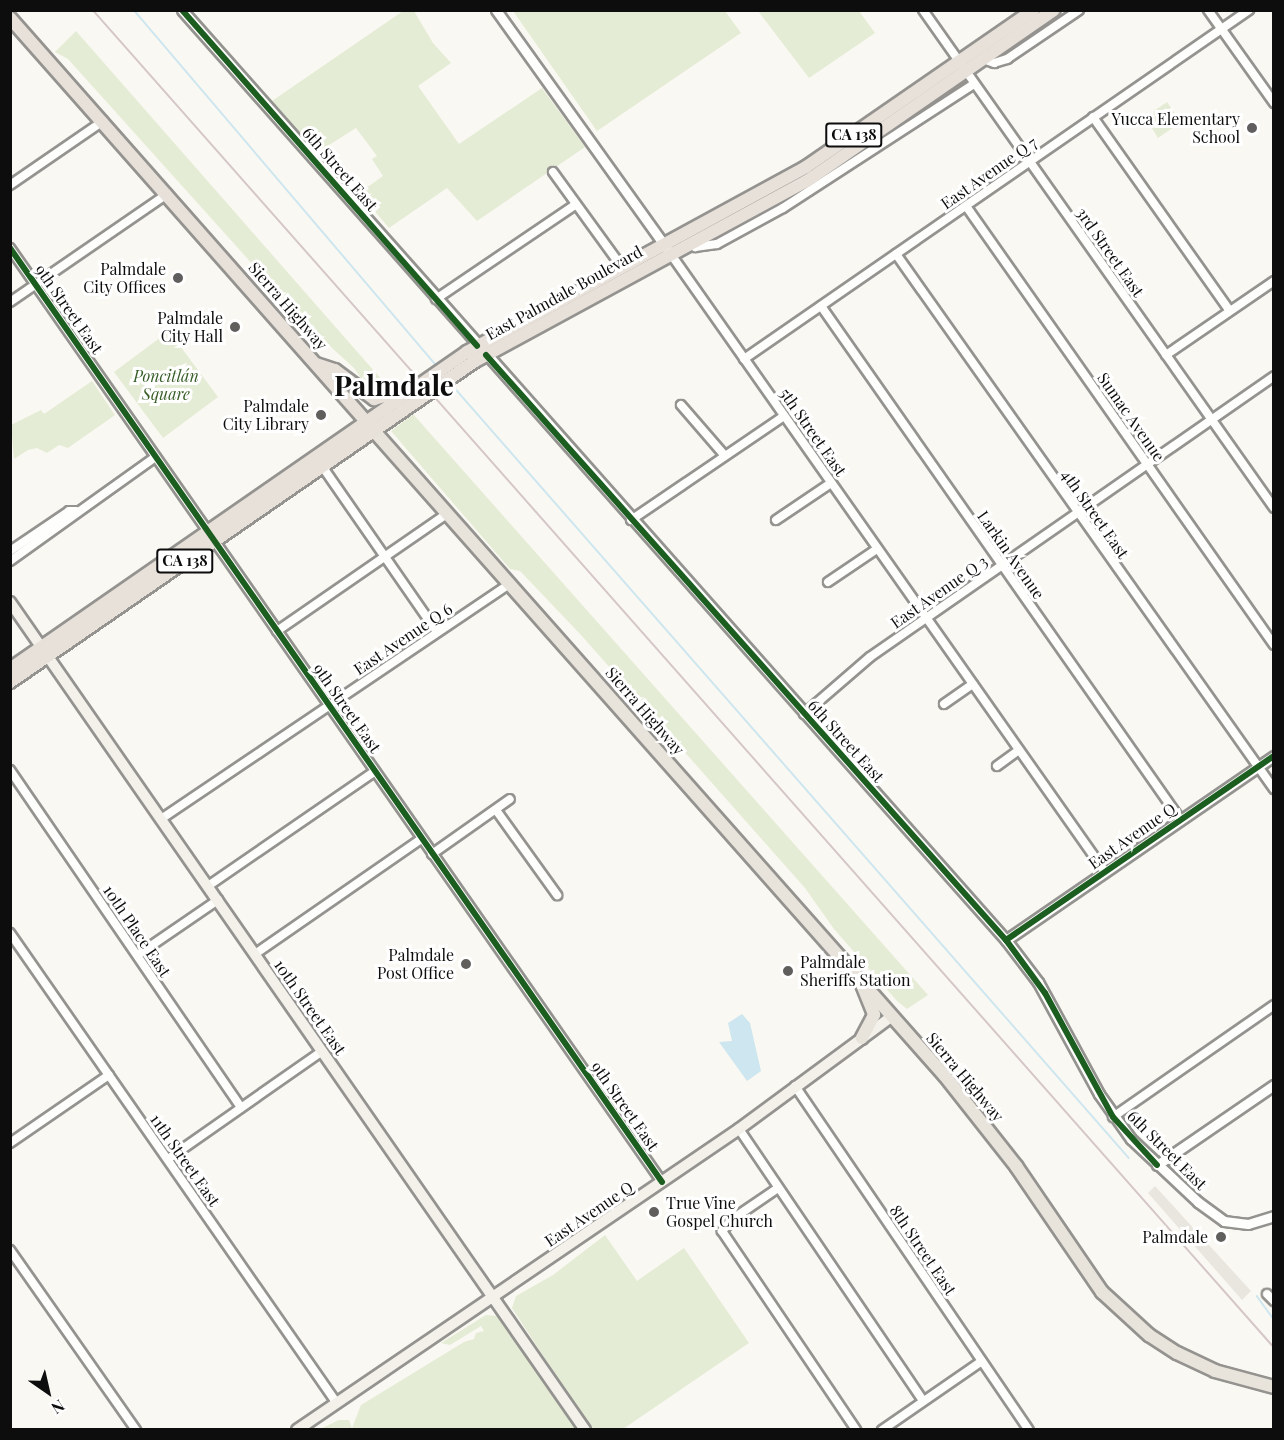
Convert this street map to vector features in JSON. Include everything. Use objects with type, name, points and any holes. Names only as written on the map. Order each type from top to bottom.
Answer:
[{"type":"highway","name":"East Palmdale Boulevard","points":[[10,669],[45,651],[482,350],[621,266],[690,242],[807,181],[963,67],[1034,10]]},
{"type":"highway","name":"East Palmdale Boulevard","points":[[212,537],[322,466],[417,387],[667,249],[814,162],[963,67],[982,60],[1054,10]]},
{"type":"highway","name":"Sierra Highway","points":[[10,18],[370,427]]},
{"type":"highway","points":[[316,364],[335,370],[374,399],[417,387]]},
{"type":"highway","name":"East Palmdale Boulevard","points":[[10,682],[45,651]]},
{"type":"main road","name":"Sierra Highway","points":[[370,427],[511,583],[974,1111],[1096,1284],[1125,1315],[1149,1335],[1196,1362],[1274,1387]]},
{"type":"main road","name":"10th Street East","points":[[10,602],[585,1430]]},
{"type":"main road","points":[[861,981],[874,1019],[862,1038]]},
{"type":"main road","name":"East Avenue Q","points":[[297,1430],[739,1129],[892,1016]]},
{"type":"street","name":"6th Street East","points":[[182,10],[631,520],[1006,940],[1045,993],[1113,1117],[1157,1165],[1224,1221],[1248,1224],[1274,1216]]},
{"type":"street","name":"5th Street East","points":[[496,10],[1105,872]]},
{"type":"street","name":"3rd Street East","points":[[923,10],[1274,508]]},
{"type":"street","points":[[982,60],[994,63],[1007,59],[1079,10]]},
{"type":"street","points":[[1208,10],[1274,103]]},
{"type":"street","name":"East Avenue Q 7","points":[[744,359],[1249,10]]},
{"type":"street","points":[[690,242],[695,247],[717,244],[783,208],[975,84]]},
{"type":"street","points":[[1094,117],[1230,311]]},
{"type":"street","points":[[10,185],[103,121]]},
{"type":"street","points":[[553,172],[621,266]]},
{"type":"street","points":[[10,302],[167,194]]},
{"type":"street","points":[[436,299],[575,205]]},
{"type":"street","name":"Sumac Avenue","points":[[966,206],[1274,645]]},
{"type":"street","name":"9th Street East","points":[[10,248],[662,1182]]},
{"type":"street","name":"4th Street East","points":[[896,254],[1274,789]]},
{"type":"street","points":[[1166,355],[1274,281]]},
{"type":"street","name":"Larkin Avenue","points":[[820,306],[1180,819]]},
{"type":"street","name":"East Avenue Q 3","points":[[804,714],[870,657],[1274,376]]},
{"type":"street","points":[[681,405],[725,456]]},
{"type":"street","points":[[631,520],[784,416]]},
{"type":"street","points":[[10,561],[73,517],[76,511],[155,457]]},
{"type":"street","points":[[322,466],[437,632]]},
{"type":"street","points":[[776,520],[831,483]]},
{"type":"street","points":[[10,551],[69,511],[76,511]]},
{"type":"street","points":[[277,631],[448,513]]},
{"type":"street","points":[[828,582],[877,549]]},
{"type":"street","name":"East Avenue Q 6","points":[[161,819],[511,583]]},
{"type":"street","points":[[944,704],[973,684]]},
{"type":"street","points":[[997,766],[1019,750]]},
{"type":"street","name":"East Avenue Q","points":[[1006,940],[1274,756]]},
{"type":"street","name":"10th Place East","points":[[10,770],[139,954],[241,1107]]},
{"type":"street","points":[[208,886],[374,772]]},
{"type":"street","points":[[432,854],[510,799]]},
{"type":"street","points":[[496,810],[557,895]]},
{"type":"street","points":[[255,954],[421,839]]},
{"type":"street","points":[[139,954],[218,900]]},
{"type":"street","name":"11th Street East","points":[[10,933],[336,1402]]},
{"type":"street","points":[[1113,1117],[1274,1005]]},
{"type":"street","points":[[168,1159],[322,1051]]},
{"type":"street","points":[[10,1143],[109,1076]]},
{"type":"street","points":[[1157,1165],[1274,1085]]},
{"type":"street","name":"8th Street East","points":[[795,1086],[1029,1430]]},
{"type":"street","points":[[739,1129],[923,1401]]},
{"type":"street","points":[[778,1188],[726,1224],[725,1237],[856,1430]]},
{"type":"street","points":[[10,1250],[136,1430]]},
{"type":"street","points":[[1267,1294],[1274,1301]]},
{"type":"street","points":[[882,1430],[982,1361]]},
{"type":"green space","points":[[403,11],[414,11],[433,43],[451,63],[418,86],[459,144],[542,88],[585,147],[477,221],[447,188],[389,228],[359,193],[383,176],[372,159],[377,156],[356,128],[318,152],[272,101]]},
{"type":"green space","points":[[513,11],[725,11],[741,33],[597,131]]},
{"type":"green space","points":[[758,11],[859,11],[875,33],[809,78]]},
{"type":"green space","points":[[76,31],[389,388],[381,393],[369,390],[354,368],[308,326],[68,59],[55,52]]},
{"type":"green space","points":[[1167,102],[1181,122],[1158,138],[1145,117]]},
{"type":"green space","name":"Poncitlán Square","points":[[169,331],[218,397],[163,438],[114,372]]},
{"type":"green space","points":[[92,381],[115,415],[68,448],[59,445],[47,453],[37,448],[28,450],[14,459],[11,425],[41,410],[44,414]]},
{"type":"green space","points":[[413,414],[928,995],[907,1009],[897,1001],[834,929],[805,888],[581,635],[520,571],[510,569],[391,431]]},
{"type":"green space","points":[[605,1235],[637,1281],[684,1248],[749,1343],[623,1429],[591,1429],[512,1308],[516,1296],[553,1275]]},
{"type":"green space","points":[[486,1315],[498,1316],[575,1429],[320,1429],[339,1420],[349,1420],[352,1428],[361,1405],[464,1342],[474,1339],[476,1333],[484,1331],[481,1326],[450,1345],[441,1343]]},
{"type":"shaded area","points":[[1155,1186],[1251,1291],[1242,1300],[1148,1193]]},
{"type":"water","points":[[742,1014],[750,1023],[761,1071],[747,1081],[719,1042],[732,1041],[728,1023]]},
{"type":"waterway","points":[[134,10],[435,364]]},
{"type":"waterway","points":[[453,386],[1129,1158]]},
{"type":"waterway","points":[[1257,1296],[1274,1319]]},
{"type":"railway","points":[[93,10],[1274,1347]]},
{"type":"cycle path","points":[[182,10],[477,346]]},
{"type":"cycle path","points":[[10,248],[662,1182]]},
{"type":"cycle path","points":[[486,355],[1006,940],[1045,993],[1113,1117],[1157,1165]]},
{"type":"cycle path","points":[[1006,940],[1274,756]]},
{"type":"place","name":"Yucca Elementary School","points":[[1252,128]]},
{"type":"place","name":"Palmdale City Offices","points":[[178,278]]},
{"type":"place","name":"Palmdale City Hall","points":[[235,327]]},
{"type":"place","name":"Palmdale City Library","points":[[321,415]]},
{"type":"place","name":"Palmdale Post Office","points":[[466,964]]},
{"type":"place","name":"Palmdale Sheriffs Station","points":[[788,971]]},
{"type":"place","name":"True Vine Gospel Church","points":[[654,1212]]},
{"type":"place","name":"Palmdale","points":[[1221,1237]]},
{"type":"district","name":"Palmdale","points":[[394,385]]}]
